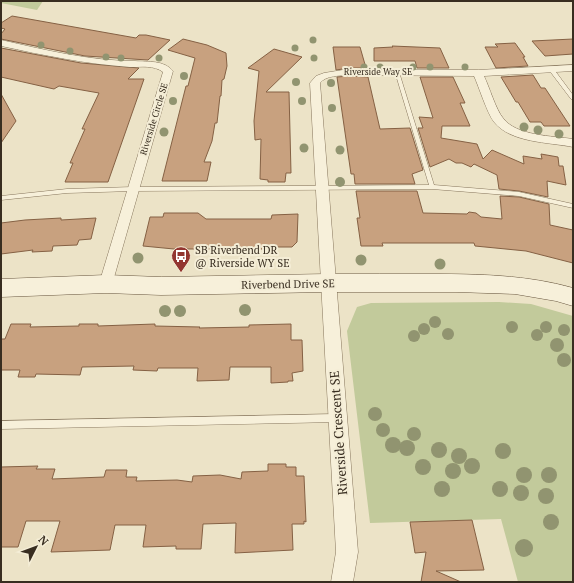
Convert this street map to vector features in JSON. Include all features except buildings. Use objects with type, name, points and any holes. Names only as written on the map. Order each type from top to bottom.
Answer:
[{"type":"street","name":"Riverside Circle SE","points":[[1,43],[105,62],[155,66],[165,68],[168,71],[132,189],[106,284]]},
{"type":"street","name":"Riverside Way SE","points":[[328,283],[321,188],[316,80],[327,74],[337,73],[478,73],[573,68]]},
{"type":"street","points":[[478,73],[498,120],[504,126],[524,135],[573,143]]},
{"type":"street","name":"Riverbend Drive SE","points":[[1,288],[106,284],[161,286],[328,283],[456,283],[515,285],[556,292],[573,297]]},
{"type":"street","name":"Riverside Crescent SE","points":[[328,283],[346,552],[342,582]]},
{"type":"lane","points":[[551,69],[573,98]]},
{"type":"lane","points":[[397,72],[432,187]]},
{"type":"lane","points":[[1,198],[67,191],[132,189],[432,187],[518,194],[573,206]]},
{"type":"lane","points":[[1,425],[337,418]]},
{"type":"green space","points":[[1,1],[43,1],[37,10],[1,3]]},
{"type":"green space","points":[[499,302],[531,304],[573,316],[573,582],[518,582],[501,519],[370,523],[347,331],[357,307],[371,303]]},
{"type":"place","name":"SB Riverbend DR @ Riverside WY SE","points":[[181,273]]}]
